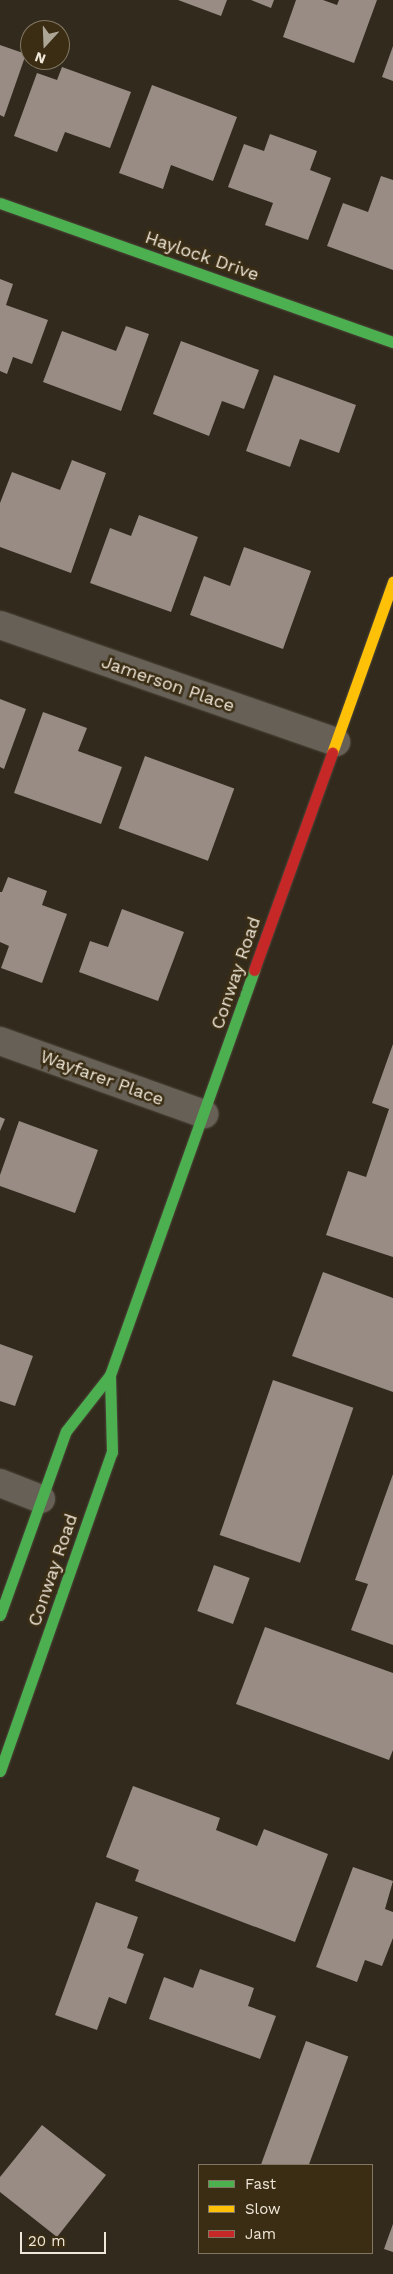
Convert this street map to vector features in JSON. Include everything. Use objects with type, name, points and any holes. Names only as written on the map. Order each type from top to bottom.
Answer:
[{"type":"main road","name":"Haylock Drive","points":[[0,203],[393,342]]},
{"type":"main road","name":"Conway Road","points":[[0,1615],[66,1431],[110,1375],[393,582]]},
{"type":"main road","name":"Conway Road","points":[[0,1771],[112,1452],[110,1375]]},
{"type":"street","name":"Jamerson Place","points":[[0,625],[336,742]]},
{"type":"street","name":"Wayfarer Place","points":[[0,1041],[204,1114]]},
{"type":"street","points":[[0,1483],[41,1499]]},
{"type":"building","points":[[178,0],[227,0],[221,16]]},
{"type":"building","points":[[251,0],[274,0],[271,8]]},
{"type":"building","points":[[296,0],[323,0],[337,5],[339,0],[377,0],[354,63],[283,37]]},
{"type":"building","points":[[0,45],[20,52],[20,70],[4,117],[0,115]]},
{"type":"building","points":[[393,46],[393,81],[382,77]]},
{"type":"building","points":[[61,70],[70,70],[131,92],[110,148],[65,132],[57,152],[14,136],[37,73],[57,80]]},
{"type":"building","points":[[152,85],[237,117],[213,181],[171,165],[163,189],[119,173]]},
{"type":"building","points":[[270,134],[317,151],[310,170],[331,178],[308,240],[265,225],[273,203],[228,187],[244,144],[264,151]]},
{"type":"building","points":[[381,176],[393,180],[393,270],[327,246],[343,203],[368,212]]},
{"type":"building","points":[[0,279],[13,284],[6,305],[48,320],[32,364],[13,357],[7,374],[0,371]]},
{"type":"building","points":[[126,326],[149,334],[121,411],[43,382],[62,331],[116,351]]},
{"type":"building","points":[[181,341],[259,370],[244,409],[222,401],[209,436],[153,414]]},
{"type":"building","points":[[274,375],[356,405],[339,453],[300,439],[290,467],[246,451]]},
{"type":"building","points":[[72,460],[106,473],[71,573],[0,547],[0,503],[12,472],[60,490]]},
{"type":"building","points":[[139,515],[198,537],[171,612],[90,583],[110,528],[131,536]]},
{"type":"building","points":[[244,547],[311,571],[283,649],[190,615],[204,576],[230,586]]},
{"type":"building","points":[[0,699],[26,709],[4,769],[0,767]]},
{"type":"building","points":[[43,712],[87,728],[78,751],[122,767],[101,824],[14,793]]},
{"type":"building","points":[[145,756],[234,788],[208,861],[119,828]]},
{"type":"building","points":[[8,877],[47,891],[42,905],[67,914],[42,983],[1,968],[9,946],[0,942],[0,892],[2,892]]},
{"type":"building","points":[[122,909],[184,932],[158,1001],[79,972],[90,941],[108,947]]},
{"type":"building","points":[[393,1044],[393,1257],[326,1235],[348,1171],[366,1177],[389,1109],[372,1103]]},
{"type":"building","points":[[0,1117],[5,1119],[0,1131]]},
{"type":"building","points":[[19,1121],[98,1150],[75,1213],[0,1186],[0,1175]]},
{"type":"building","points":[[323,1272],[393,1298],[393,1392],[292,1356]]},
{"type":"building","points":[[0,1344],[33,1356],[15,1406],[0,1401]]},
{"type":"building","points":[[273,1380],[353,1408],[300,1563],[220,1535]]},
{"type":"building","points":[[393,1474],[393,1645],[351,1630],[368,1584],[355,1580]]},
{"type":"building","points":[[214,1565],[250,1578],[233,1624],[197,1611]]},
{"type":"building","points":[[265,1627],[393,1673],[393,1750],[389,1760],[236,1704]]},
{"type":"building","points":[[133,1786],[220,1818],[216,1830],[257,1846],[264,1829],[328,1854],[295,1942],[135,1881],[139,1870],[106,1857]]},
{"type":"building","points":[[353,1867],[393,1881],[385,1909],[393,1912],[393,1938],[382,1966],[365,1960],[357,1982],[316,1967]]},
{"type":"building","points":[[96,1902],[138,1917],[127,1948],[144,1954],[126,2004],[109,1997],[97,2030],[55,2015]]},
{"type":"building","points":[[200,1969],[254,1988],[248,2006],[276,2016],[260,2059],[149,2019],[164,1977],[193,1988]]},
{"type":"building","points":[[306,2041],[348,2056],[309,2164],[261,2164]]},
{"type":"building","points":[[42,2125],[106,2175],[57,2237],[0,2192],[0,2177]]},
{"type":"building","points":[[393,2224],[393,2252],[384,2249]]},
{"type":"traffic: fast","points":[[0,203],[393,342]]},
{"type":"traffic: fast","points":[[0,1615],[66,1431],[110,1375],[254,970]]},
{"type":"traffic: fast","points":[[0,1771],[112,1452],[110,1375]]},
{"type":"traffic: slow","points":[[332,753],[393,582]]},
{"type":"traffic: jam","points":[[254,970],[332,753]]}]
